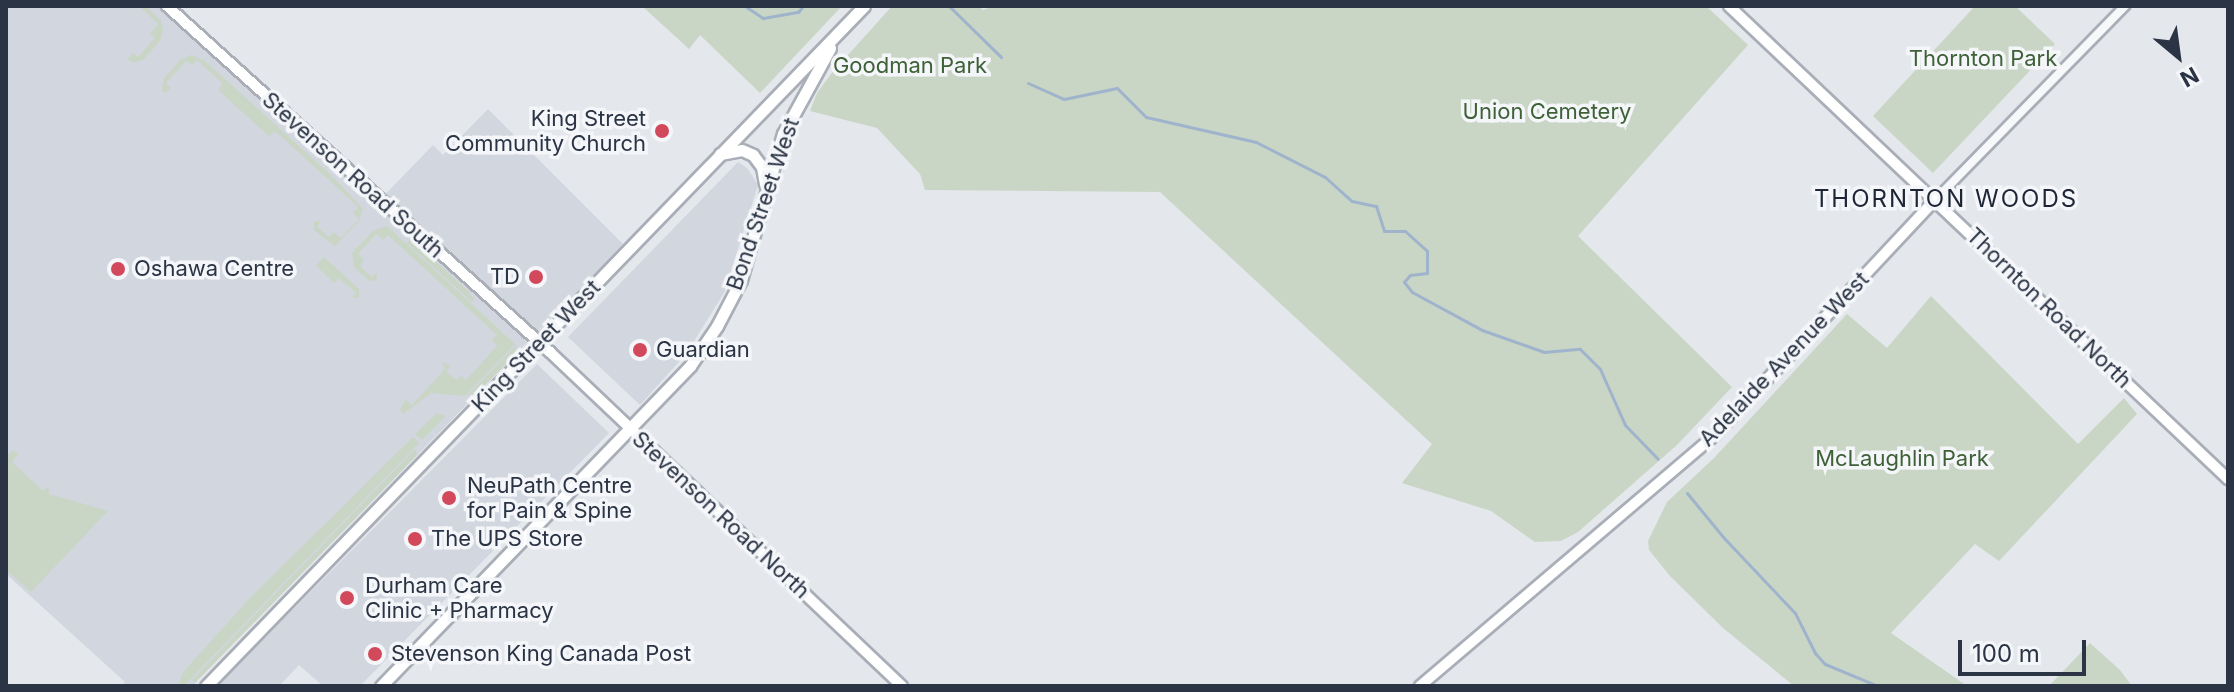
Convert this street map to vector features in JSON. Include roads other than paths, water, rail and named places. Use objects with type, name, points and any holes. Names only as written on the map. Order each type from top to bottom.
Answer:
[{"type":"main road","name":"Stevenson Road South","points":[[167,6],[539,343]]},
{"type":"main road","name":"King Street West","points":[[206,686],[864,6]]},
{"type":"main road","name":"Thornton Road North","points":[[1729,6],[2228,479]]},
{"type":"main road","name":"Bond Street West","points":[[381,686],[690,366],[717,326],[741,280],[783,134],[841,31]]},
{"type":"main road","points":[[719,154],[742,150],[753,155],[762,167],[766,193]]},
{"type":"main road","name":"Adelaide Avenue West","points":[[1420,686],[1715,435],[1935,200]]},
{"type":"main road","name":"Stevenson Road North","points":[[539,343],[902,686]]},
{"type":"street","name":"Adelaide Avenue West","points":[[1935,200],[2125,6]]},
{"type":"waterway","points":[[745,6],[763,18],[798,12],[803,6]]},
{"type":"waterway","points":[[949,6],[1001,57]]},
{"type":"waterway","points":[[1028,83],[1064,99],[1117,88],[1146,117],[1256,142],[1325,177],[1352,201],[1376,206],[1384,231],[1405,231],[1427,251],[1427,273],[1410,275],[1404,282],[1412,292],[1482,330],[1544,352],[1580,349],[1600,369],[1625,425],[1658,459]]},
{"type":"waterway","points":[[1687,493],[1724,538],[1795,613],[1815,653],[1825,664],[1878,686]]},
{"type":"place","name":"King Street Community Church","points":[[662,131]]},
{"type":"place","name":"Oshawa Centre","points":[[118,269]]},
{"type":"place","name":"TD","points":[[536,277]]},
{"type":"place","name":"Guardian","points":[[640,350]]},
{"type":"place","name":"NeuPath Centre for Pain & Spine","points":[[449,498]]},
{"type":"place","name":"The UPS Store","points":[[415,539]]},
{"type":"place","name":"Durham Care Clinic + Pharmacy","points":[[347,598]]},
{"type":"place","name":"Stevenson King Canada Post","points":[[375,654]]},
{"type":"district","name":"THORNTON WOODS","points":[[1946,199]]},
{"type":"park label","name":"Thornton Park","points":[[1983,59]]},
{"type":"park label","name":"Goodman Park","points":[[910,66]]},
{"type":"park label","name":"Union Cemetery","points":[[1547,112]]},
{"type":"park label","name":"McLaughlin Park","points":[[1902,459]]}]
